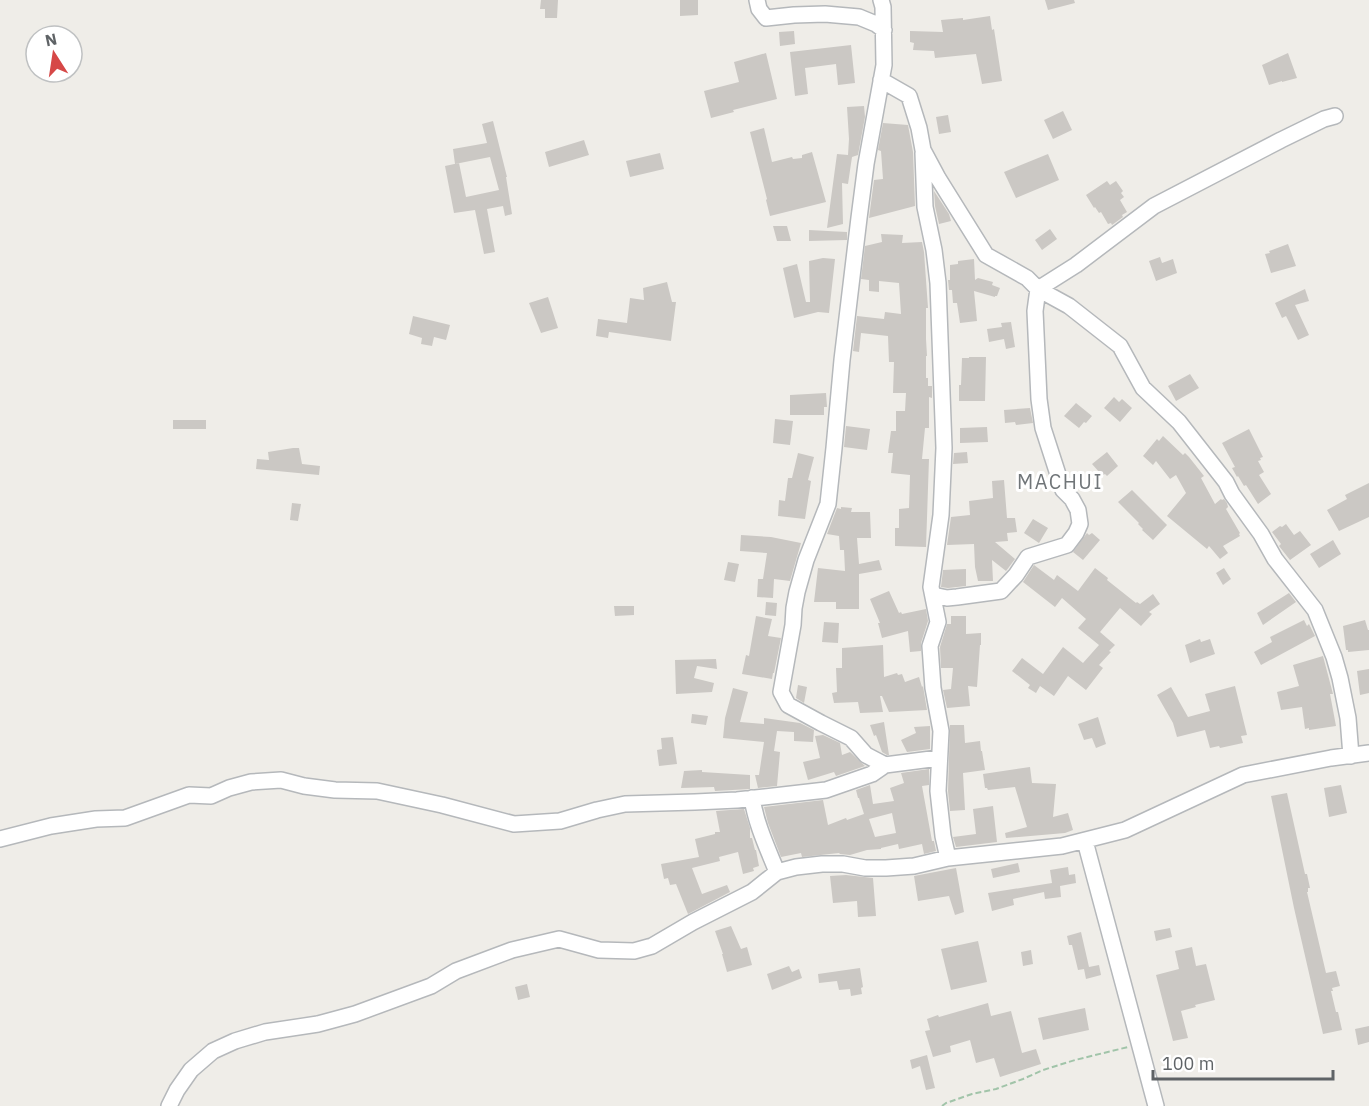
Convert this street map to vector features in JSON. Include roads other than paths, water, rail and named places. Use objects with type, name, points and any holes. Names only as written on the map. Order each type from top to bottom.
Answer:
[{"type":"street","points":[[757,0],[759,9],[766,18],[825,14],[859,17],[884,30]]},
{"type":"street","points":[[881,0],[884,7],[884,65],[866,164],[828,504],[806,560],[797,592],[781,692],[788,705],[851,738],[866,755],[885,765]]},
{"type":"street","points":[[881,80],[909,96],[919,128],[923,150],[925,207],[938,283],[944,448],[941,515],[931,587],[938,622],[930,646],[933,688],[941,731],[938,791],[948,858]]},
{"type":"street","points":[[933,595],[946,598],[1001,591],[1028,557],[1067,545],[1080,524],[1078,510],[1063,490],[1043,428],[1039,399],[1035,311],[1038,289],[1085,258],[1154,206],[1281,140],[1335,116]]},
{"type":"street","points":[[923,150],[986,255],[1027,278],[1038,289],[1069,306],[1120,346],[1143,388],[1179,423],[1226,482],[1275,559],[1315,610],[1340,678],[1348,718],[1351,756]]},
{"type":"street","points":[[169,1106],[191,1070],[213,1052],[236,1041],[265,1032],[318,1024],[354,1014],[431,986],[456,971],[512,950],[559,939],[599,950],[634,951],[652,946],[693,922],[753,892],[777,872],[822,864],[843,864],[865,868],[914,866],[948,858],[1062,846],[1125,830],[1243,775],[1369,753]]},
{"type":"street","points":[[0,839],[51,826],[96,819],[125,818],[189,795],[211,796],[251,782],[280,780],[334,790],[376,791],[514,824],[560,821],[625,804],[695,802],[826,790],[872,774],[885,765],[939,758]]},
{"type":"street","points":[[752,798],[761,835],[777,872]]},
{"type":"street","points":[[1084,841],[1156,1106]]},
{"type":"district","name":"MACHUI","points":[[1060,482]]}]
